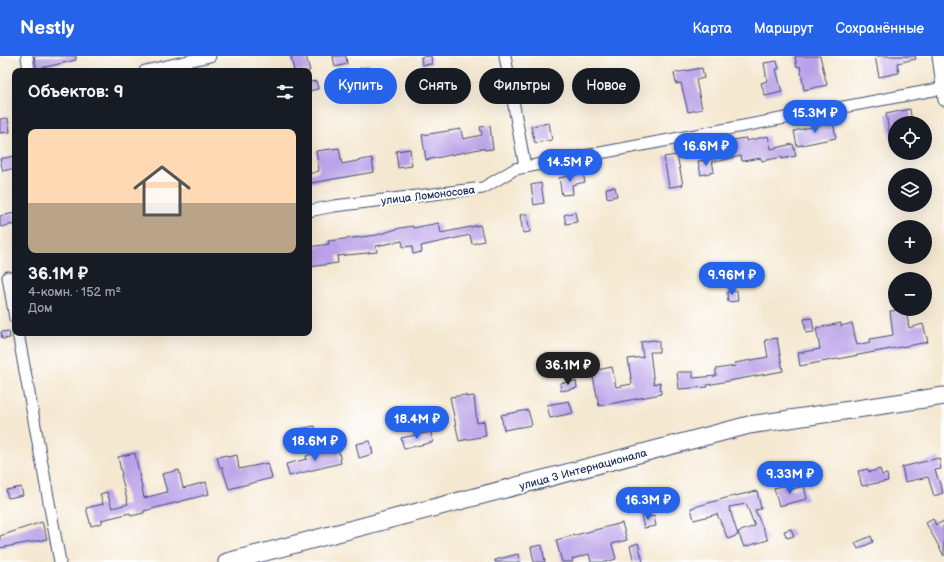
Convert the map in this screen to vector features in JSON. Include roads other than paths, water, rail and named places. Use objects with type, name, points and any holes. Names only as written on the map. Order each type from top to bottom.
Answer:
[{"type":"main road","name":"улица 3 Интернационала","points":[[227,562],[749,425],[944,396]]},
{"type":"street","points":[[27,56],[29,68]]},
{"type":"street","points":[[157,68],[210,56]]},
{"type":"street","points":[[505,56],[525,167]]},
{"type":"street","points":[[938,56],[944,100]]},
{"type":"street","name":"улица Ломоносова","points":[[312,210],[334,206],[483,188],[515,169],[943,88]]},
{"type":"street","points":[[8,277],[12,300]]},
{"type":"street","points":[[19,336],[60,562]]}]
